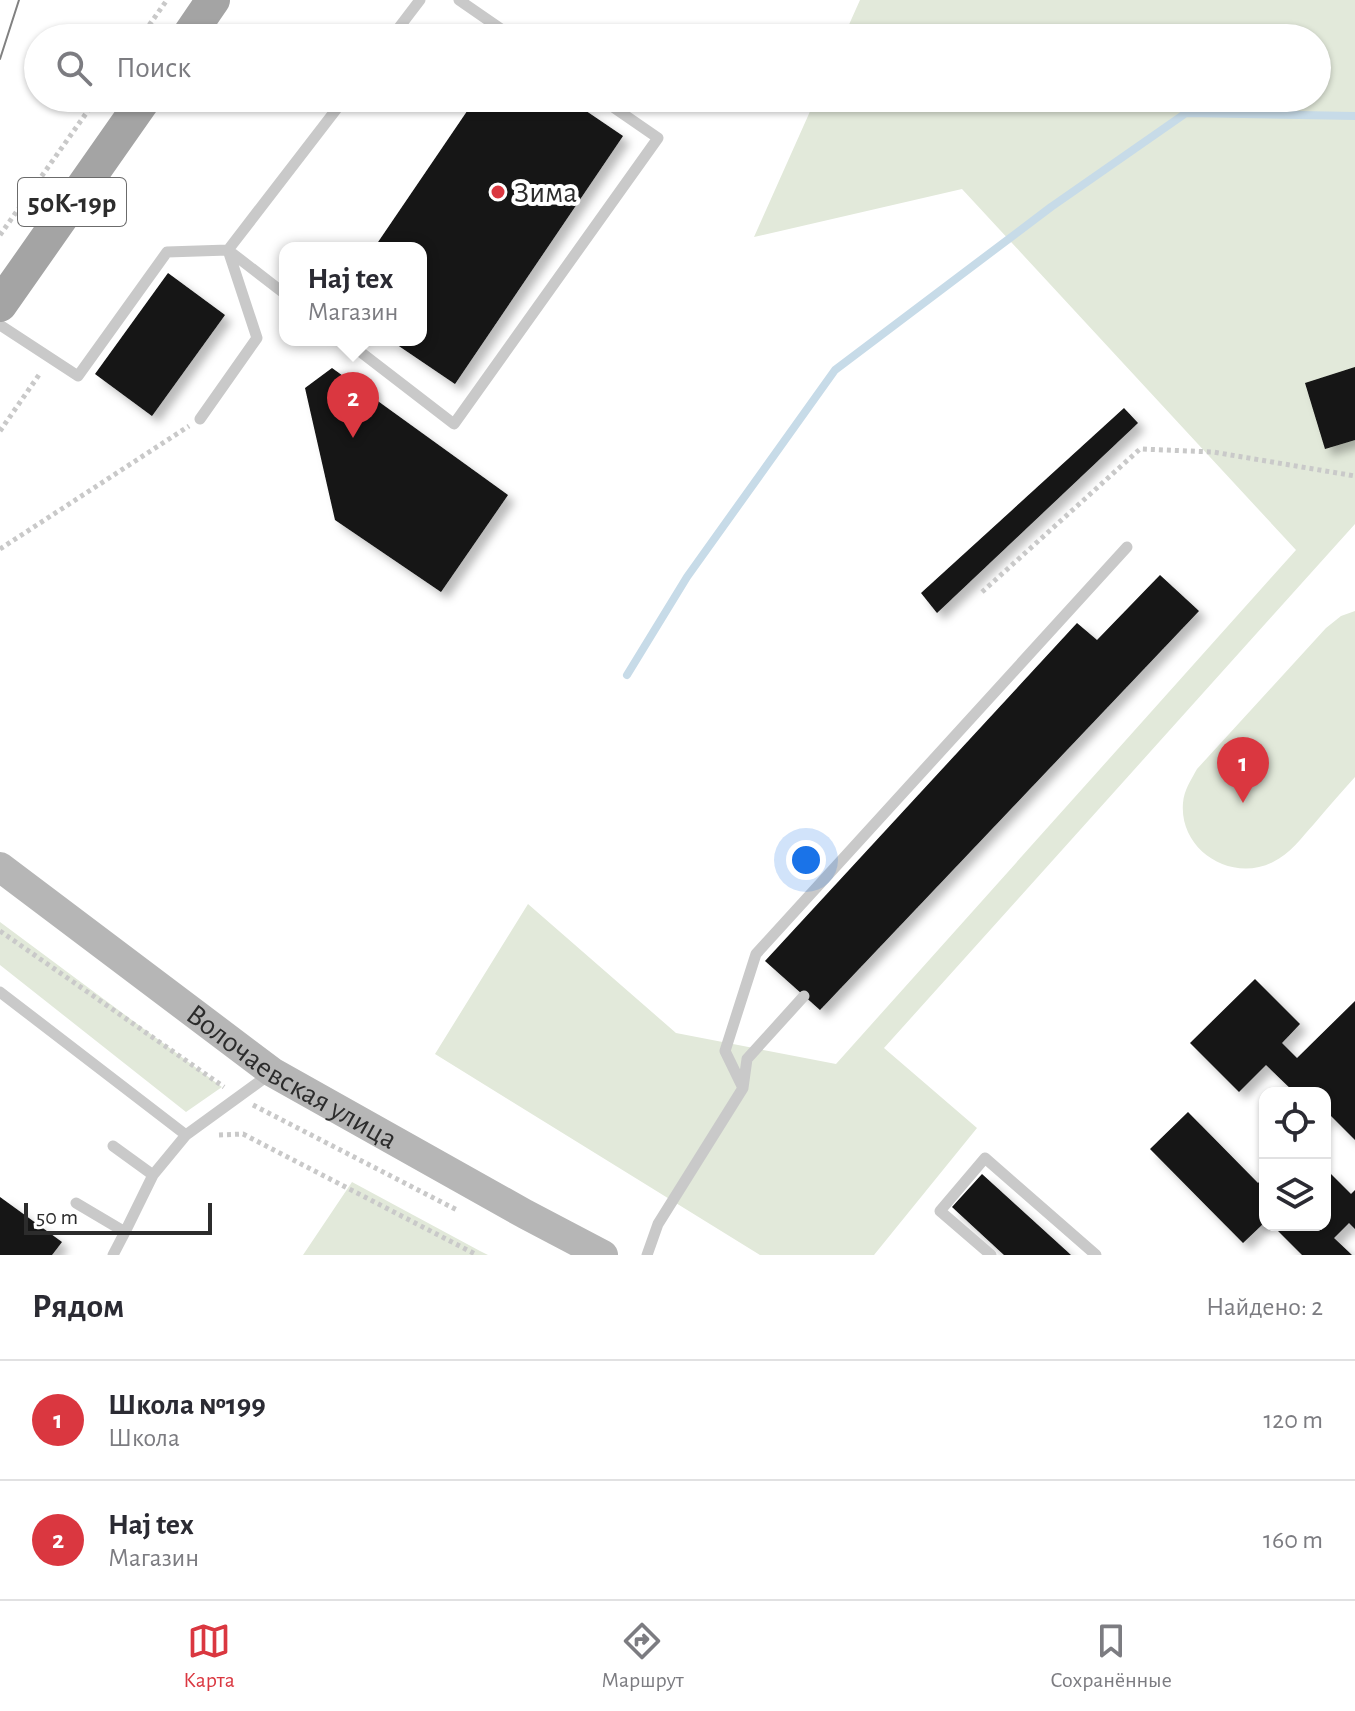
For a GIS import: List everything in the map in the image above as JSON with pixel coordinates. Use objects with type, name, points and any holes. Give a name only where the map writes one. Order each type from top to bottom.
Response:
[{"type":"main road","points":[[197,24],[213,0]]},
{"type":"main road","name":"50К-19р","points":[[0,305],[135,112]]},
{"type":"street","name":"Волочаевская улица","points":[[0,867],[272,1072],[603,1255]]},
{"type":"lane","points":[[402,24],[420,0]]},
{"type":"lane","points":[[459,0],[494,24]]},
{"type":"lane","points":[[228,250],[334,112]]},
{"type":"lane","points":[[353,346],[454,424],[658,138],[620,112]]},
{"type":"lane","points":[[200,419],[257,338],[228,250]]},
{"type":"lane","points":[[0,325],[78,376],[167,252],[228,250],[279,289]]},
{"type":"lane","points":[[743,1088],[725,1051],[756,954],[1127,547]]},
{"type":"lane","points":[[0,992],[186,1135]]},
{"type":"lane","points":[[647,1255],[658,1224],[743,1088],[747,1059],[804,996]]},
{"type":"lane","points":[[113,1255],[153,1175],[186,1135],[272,1072]]},
{"type":"lane","points":[[113,1146],[153,1175]]},
{"type":"lane","points":[[991,1255],[940,1211],[985,1158],[1096,1255]]},
{"type":"lane","points":[[76,1203],[125,1232]]},
{"type":"path","points":[[150,24],[167,0]]},
{"type":"path","points":[[0,235],[87,112]]},
{"type":"path","points":[[0,431],[50,358]]},
{"type":"path","points":[[0,549],[200,419]]},
{"type":"path","points":[[982,592],[1140,449],[1213,452],[1355,476]]},
{"type":"path","points":[[186,1135],[243,1134],[477,1255]]},
{"type":"green space","points":[[860,0],[1355,0],[1355,524],[884,1048],[977,1128],[874,1255],[760,1255],[435,1054],[528,904],[676,1033],[836,1064],[1296,550],[962,189],[754,237],[810,112],[1331,112],[1331,24],[849,24]]},
{"type":"green space","points":[[1355,611],[1355,777],[1279,859],[1257,867],[1241,868],[1211,858],[1199,848],[1184,820],[1185,794],[1197,769],[1326,628],[1341,616]]},
{"type":"green space","points":[[0,922],[222,1087],[186,1112],[0,965]]},
{"type":"green space","points":[[352,1182],[480,1251],[488,1255],[303,1255]]},
{"type":"building","name":"Зима","points":[[466,112],[588,112],[623,136],[455,384],[399,346],[427,346],[427,242],[378,242]]},
{"type":"building","points":[[168,273],[225,315],[152,416],[95,374]]},
{"type":"building","points":[[1355,367],[1355,440],[1325,449],[1305,383]]},
{"type":"building","points":[[332,368],[508,495],[441,592],[335,520],[305,388]]},
{"type":"building","points":[[1124,408],[1138,423],[937,613],[921,593]]},
{"type":"building","points":[[1160,575],[1199,611],[820,1010],[765,961],[1077,623],[1097,640]]},
{"type":"building","points":[[1255,979],[1300,1024],[1282,1043],[1297,1058],[1355,1001],[1355,1140],[1331,1116],[1331,1087],[1289,1087],[1266,1065],[1239,1092],[1190,1043]]},
{"type":"building","points":[[1188,1112],[1259,1182],[1259,1228],[1243,1243],[1150,1149]]},
{"type":"building","points":[[982,1174],[1071,1255],[1004,1255],[952,1207]]},
{"type":"building","points":[[1331,1174],[1351,1194],[1355,1190],[1355,1229],[1349,1223],[1334,1238],[1352,1255],[1302,1255],[1278,1231],[1331,1231]]},
{"type":"building","points":[[0,1197],[62,1242],[52,1255],[0,1255]]},
{"type":"waterway","points":[[627,675],[687,577],[835,370],[1051,207],[1186,113],[1355,116]]},
{"type":"tram line","points":[[0,59],[19,0]]},
{"type":"place","name":"Зима","points":[[498,192]]},
{"type":"place","name":"Haj tex","points":[[353,438]]},
{"type":"place","name":"Школа №199","points":[[1243,803]]}]
